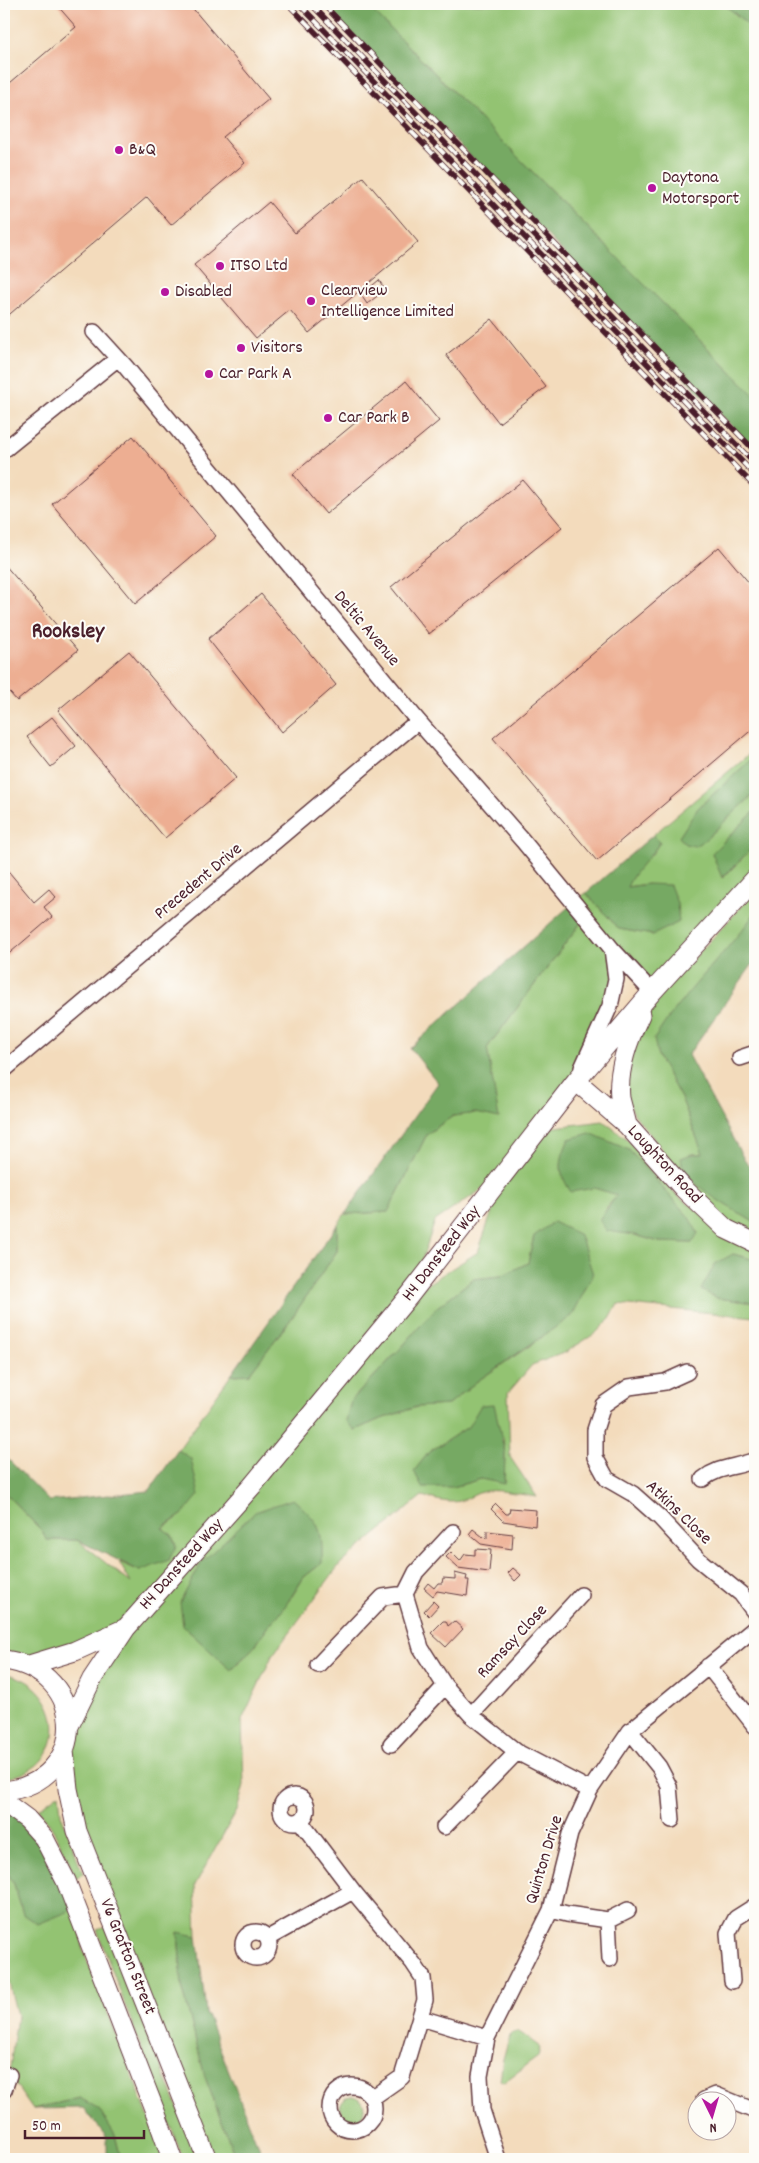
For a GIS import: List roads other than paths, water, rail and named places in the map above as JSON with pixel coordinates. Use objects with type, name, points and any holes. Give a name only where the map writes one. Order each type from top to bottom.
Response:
[{"type":"street","name":"Deltic Avenue","points":[[94,332],[418,721],[523,841],[612,948],[652,992]]},
{"type":"street","points":[[4,450],[117,359]]},
{"type":"street","name":"Precedent Drive","points":[[4,1070],[418,721]]},
{"type":"street","name":"H4 Dansteed Way","points":[[69,1726],[92,1679],[128,1625],[258,1478],[409,1296],[576,1081],[652,992],[755,879]]},
{"type":"street","points":[[576,1081],[610,1006],[616,979],[612,948]]},
{"type":"street","points":[[627,1125],[620,1097],[622,1066],[630,1036],[652,992]]},
{"type":"street","points":[[740,1058],[755,1053]]},
{"type":"street","name":"Loughton Road","points":[[576,1081],[627,1125],[683,1188],[726,1229],[755,1243]]},
{"type":"street","name":"Atkins Close","points":[[687,1372],[665,1382],[629,1388],[603,1405],[595,1430],[595,1457],[607,1479],[633,1494],[660,1518],[698,1558],[741,1594],[755,1613]]},
{"type":"street","points":[[703,1479],[714,1470],[742,1466],[755,1460]]},
{"type":"street","points":[[453,1532],[416,1572],[406,1594],[421,1648],[445,1686],[471,1714],[517,1752],[590,1790]]},
{"type":"street","points":[[318,1665],[383,1597],[406,1594]]},
{"type":"street","name":"Ramsay Close","points":[[471,1714],[582,1596]]},
{"type":"street","name":"H4 Dansteed Way","points":[[17,1662],[75,1651],[128,1625]]},
{"type":"street","name":"Quinton Drive","points":[[498,2159],[482,2110],[480,2076],[487,2038],[551,1910],[570,1834],[590,1790],[630,1730],[755,1628]]},
{"type":"street","points":[[4,1648],[17,1662],[39,1670],[52,1682],[66,1707],[69,1726],[64,1751],[56,1764],[35,1783],[17,1790],[4,1791]]},
{"type":"street","points":[[708,1666],[755,1726]]},
{"type":"street","points":[[391,1744],[445,1686]]},
{"type":"street","points":[[630,1730],[659,1767],[669,1786],[672,1820]]},
{"type":"street","name":"V6 Grafton Street","points":[[64,1751],[68,1789],[77,1832],[207,2159]]},
{"type":"street","points":[[444,1827],[517,1752]]},
{"type":"street","name":"V6 Grafton Street","points":[[4,1802],[27,1819],[44,1838],[66,1881],[172,2159]]},
{"type":"street","points":[[300,1822],[423,1978],[425,2000],[402,2077],[372,2098]]},
{"type":"street","points":[[268,1938],[353,1891]]},
{"type":"street","points":[[732,1981],[728,1933],[736,1918],[755,1906]]},
{"type":"street","points":[[551,1910],[608,1920],[628,1910]]},
{"type":"street","points":[[608,1920],[610,1959]]},
{"type":"street","points":[[421,2018],[487,2038]]},
{"type":"street","points":[[4,2090],[9,2075]]},
{"type":"street","points":[[736,2103],[755,2111]]},
{"type":"railway","points":[[288,4],[755,487]]},
{"type":"railway","points":[[299,4],[755,475]]},
{"type":"railway","points":[[311,4],[755,464]]},
{"type":"railway","points":[[323,4],[755,451]]},
{"type":"place","name":"B&Q","points":[[119,150]]},
{"type":"place","name":"Daytona Motorsport","points":[[652,188]]},
{"type":"place","name":"ITSO Ltd","points":[[220,266]]},
{"type":"place","name":"Disabled","points":[[165,292]]},
{"type":"place","name":"Clearview Intelligence Limited","points":[[311,301]]},
{"type":"place","name":"Visitors","points":[[241,348]]},
{"type":"place","name":"Car Park A","points":[[209,374]]},
{"type":"place","name":"Car Park B","points":[[328,418]]},
{"type":"district","name":"Rooksley","points":[[68,632]]}]
